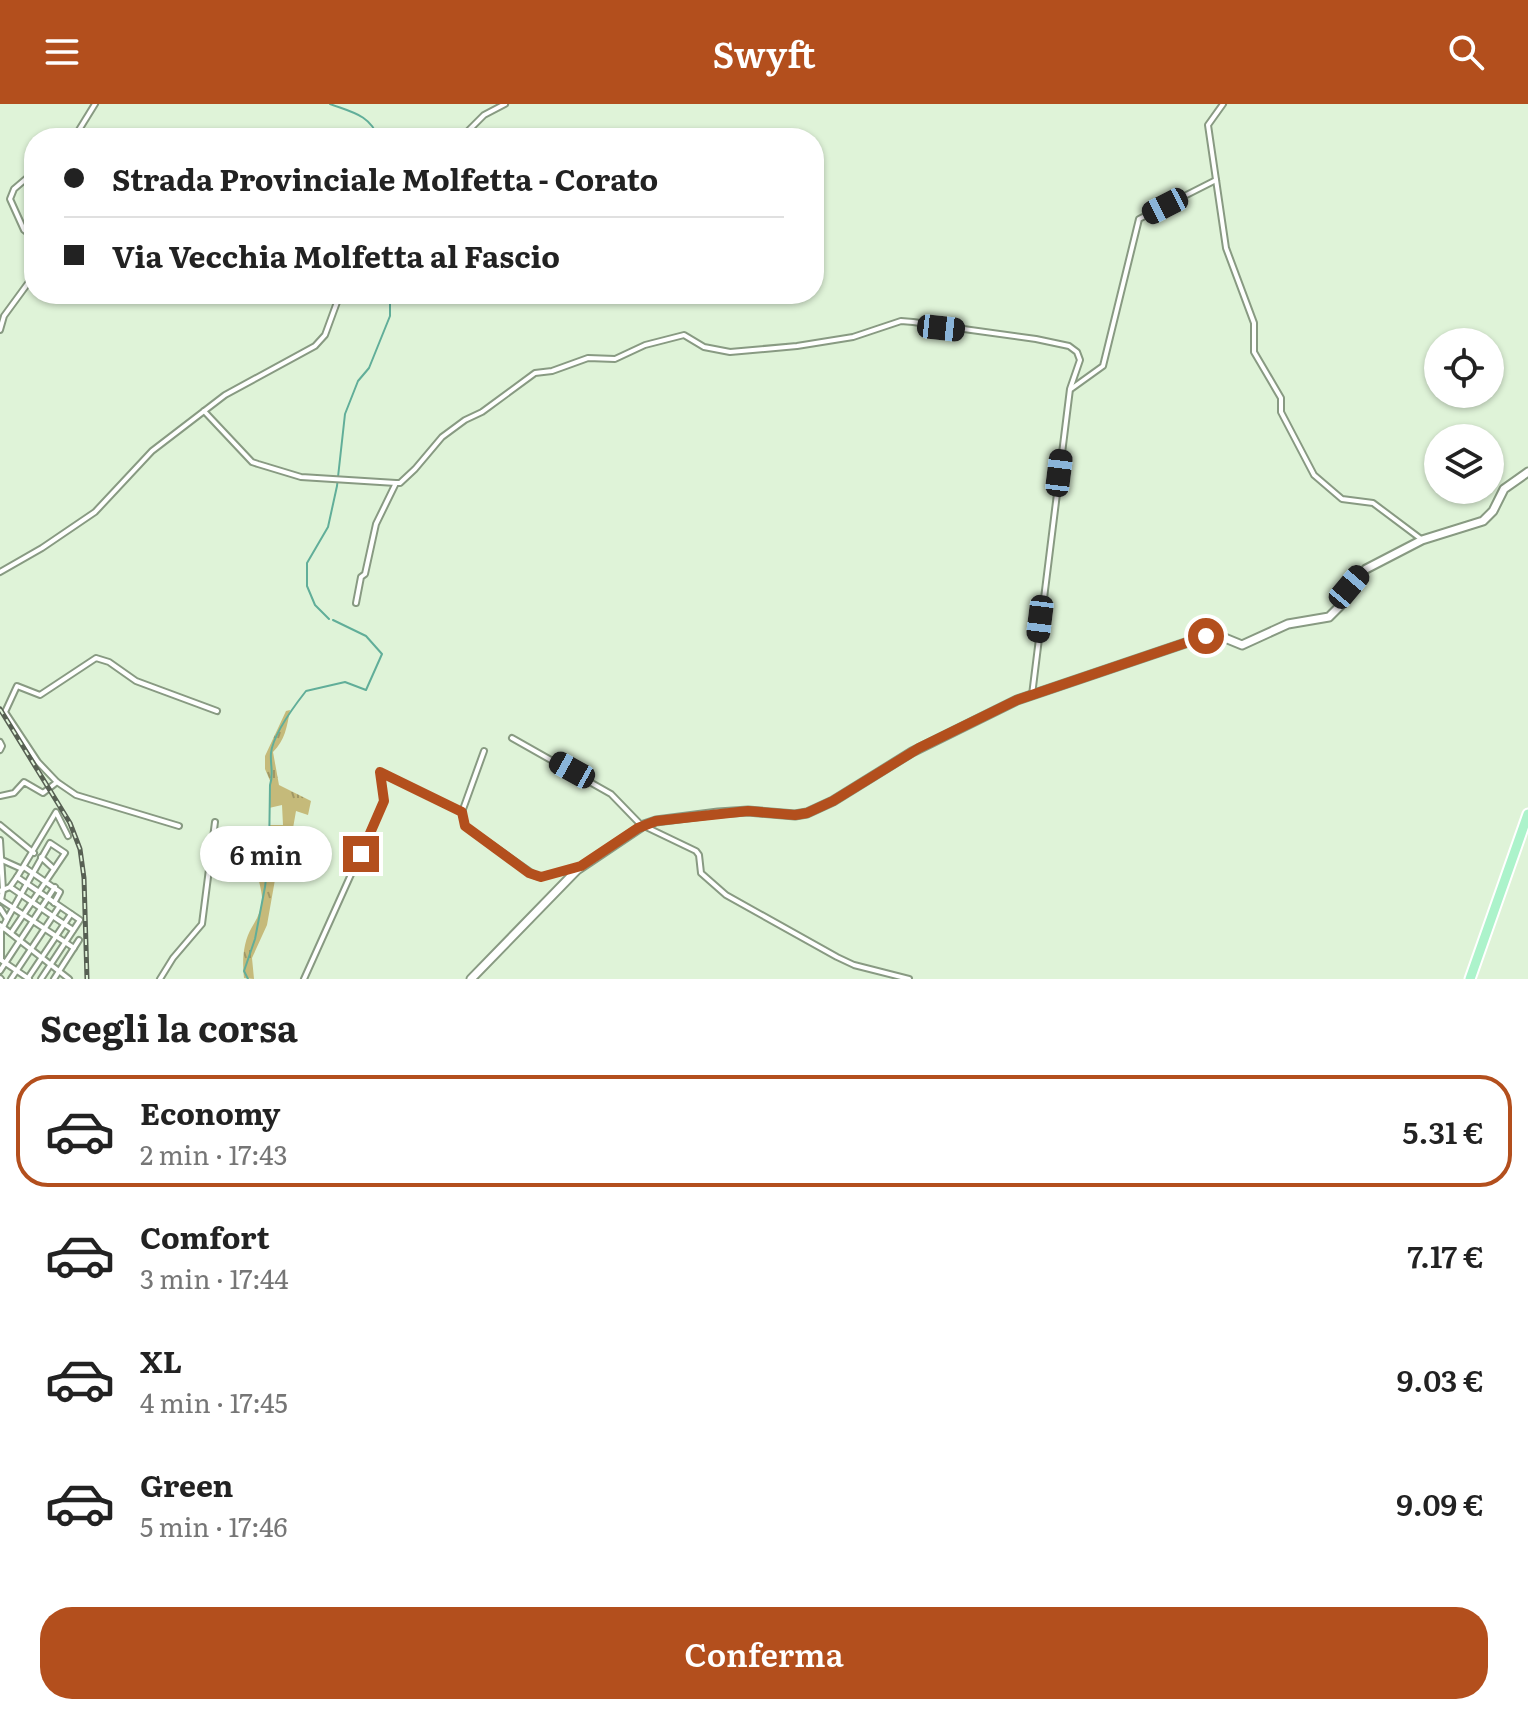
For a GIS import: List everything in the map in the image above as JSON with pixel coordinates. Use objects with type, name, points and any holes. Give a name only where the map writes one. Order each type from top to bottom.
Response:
[{"type":"main road","points":[[1470,979],[1528,814]]},
{"type":"street","points":[[80,128],[95,104]]},
{"type":"street","points":[[471,128],[484,115],[505,104]]},
{"type":"street","points":[[1223,104],[1208,125],[1226,248],[1254,323],[1254,352],[1281,398],[1281,412],[1314,475],[1342,499],[1373,503],[1422,540]]},
{"type":"street","points":[[24,180],[14,189],[10,199],[24,230]]},
{"type":"street","points":[[1070,389],[1103,366],[1139,219],[1216,180]]},
{"type":"street","points":[[0,330],[4,316],[24,289]]},
{"type":"street","points":[[0,572],[95,512],[152,451],[225,395],[315,346],[325,335],[336,304]]},
{"type":"street","points":[[204,411],[252,462],[301,477],[400,483],[442,437],[535,373],[552,371],[588,358],[615,359],[645,345],[684,335],[704,347],[730,352],[836,340],[901,321],[1069,346],[1077,352],[1080,360],[1070,389],[1032,695]]},
{"type":"street","points":[[471,979],[581,866],[643,826],[656,821],[718,813],[807,813],[833,801],[919,748],[1032,695],[1206,636],[1220,636],[1242,645],[1288,624],[1329,617],[1366,569],[1422,540],[1483,521],[1493,511],[1504,489],[1528,472]]},
{"type":"street","points":[[356,603],[376,524],[396,483]]},
{"type":"street","points":[[179,826],[76,795],[57,782],[38,762],[5,712],[17,686],[40,695],[96,658],[109,662],[136,681],[217,711]]},
{"type":"street","points":[[512,738],[611,794],[643,826],[696,851],[701,873],[726,895],[854,965],[909,979]]},
{"type":"street","points":[[0,742],[0,750]]},
{"type":"street","points":[[484,751],[462,812],[465,826],[536,876],[581,866]]},
{"type":"street","points":[[304,979],[384,801],[380,772],[462,812]]},
{"type":"street","points":[[0,796],[14,793],[24,782],[43,793],[57,782]]},
{"type":"street","points":[[2,891],[10,887],[34,853],[56,812],[68,836]]},
{"type":"street","points":[[160,979],[173,958],[202,924],[215,822]]},
{"type":"street","points":[[0,825],[54,869]]},
{"type":"street","points":[[0,840],[1,900],[74,948]]},
{"type":"street","points":[[11,933],[65,853],[50,843],[0,928],[1,960],[28,979],[71,914]]},
{"type":"street","points":[[2,860],[33,872],[55,887],[60,892],[54,903]]},
{"type":"street","points":[[17,877],[80,920],[41,979]]},
{"type":"street","points":[[10,887],[73,930]]},
{"type":"street","points":[[0,971],[55,887]]},
{"type":"street","points":[[11,979],[59,907]]},
{"type":"street","points":[[0,908],[7,919]]},
{"type":"street","points":[[0,928],[11,933],[69,979]]},
{"type":"street","points":[[54,979],[79,940]]},
{"type":"green space","points":[[290,710],[283,738],[273,752],[279,785],[311,801],[308,815],[296,811],[292,834],[276,874],[267,925],[252,958],[254,979],[244,978],[245,945],[262,902],[256,866],[266,866],[269,825],[283,825],[282,805],[269,808],[271,783],[265,769],[265,756],[286,711]]},
{"type":"waterway","points":[[330,104],[353,112],[373,128]]},
{"type":"waterway","points":[[329,619],[315,605],[307,586],[307,563],[328,527],[337,486],[345,414],[358,381],[369,368],[390,316],[390,304]]},
{"type":"waterway","points":[[248,979],[244,971],[255,939],[269,854],[271,753],[276,738],[306,691],[345,682],[366,690],[382,654],[366,636],[333,620]]},
{"type":"railway","points":[[0,709],[70,823],[80,849],[84,878],[87,979]]},
{"type":"route","points":[[361,854],[384,801],[380,772],[462,812],[465,826],[529,873],[541,877],[581,866],[638,828],[656,821],[718,813],[748,811],[795,815],[816,810],[919,748],[1017,700],[1206,636]]}]
